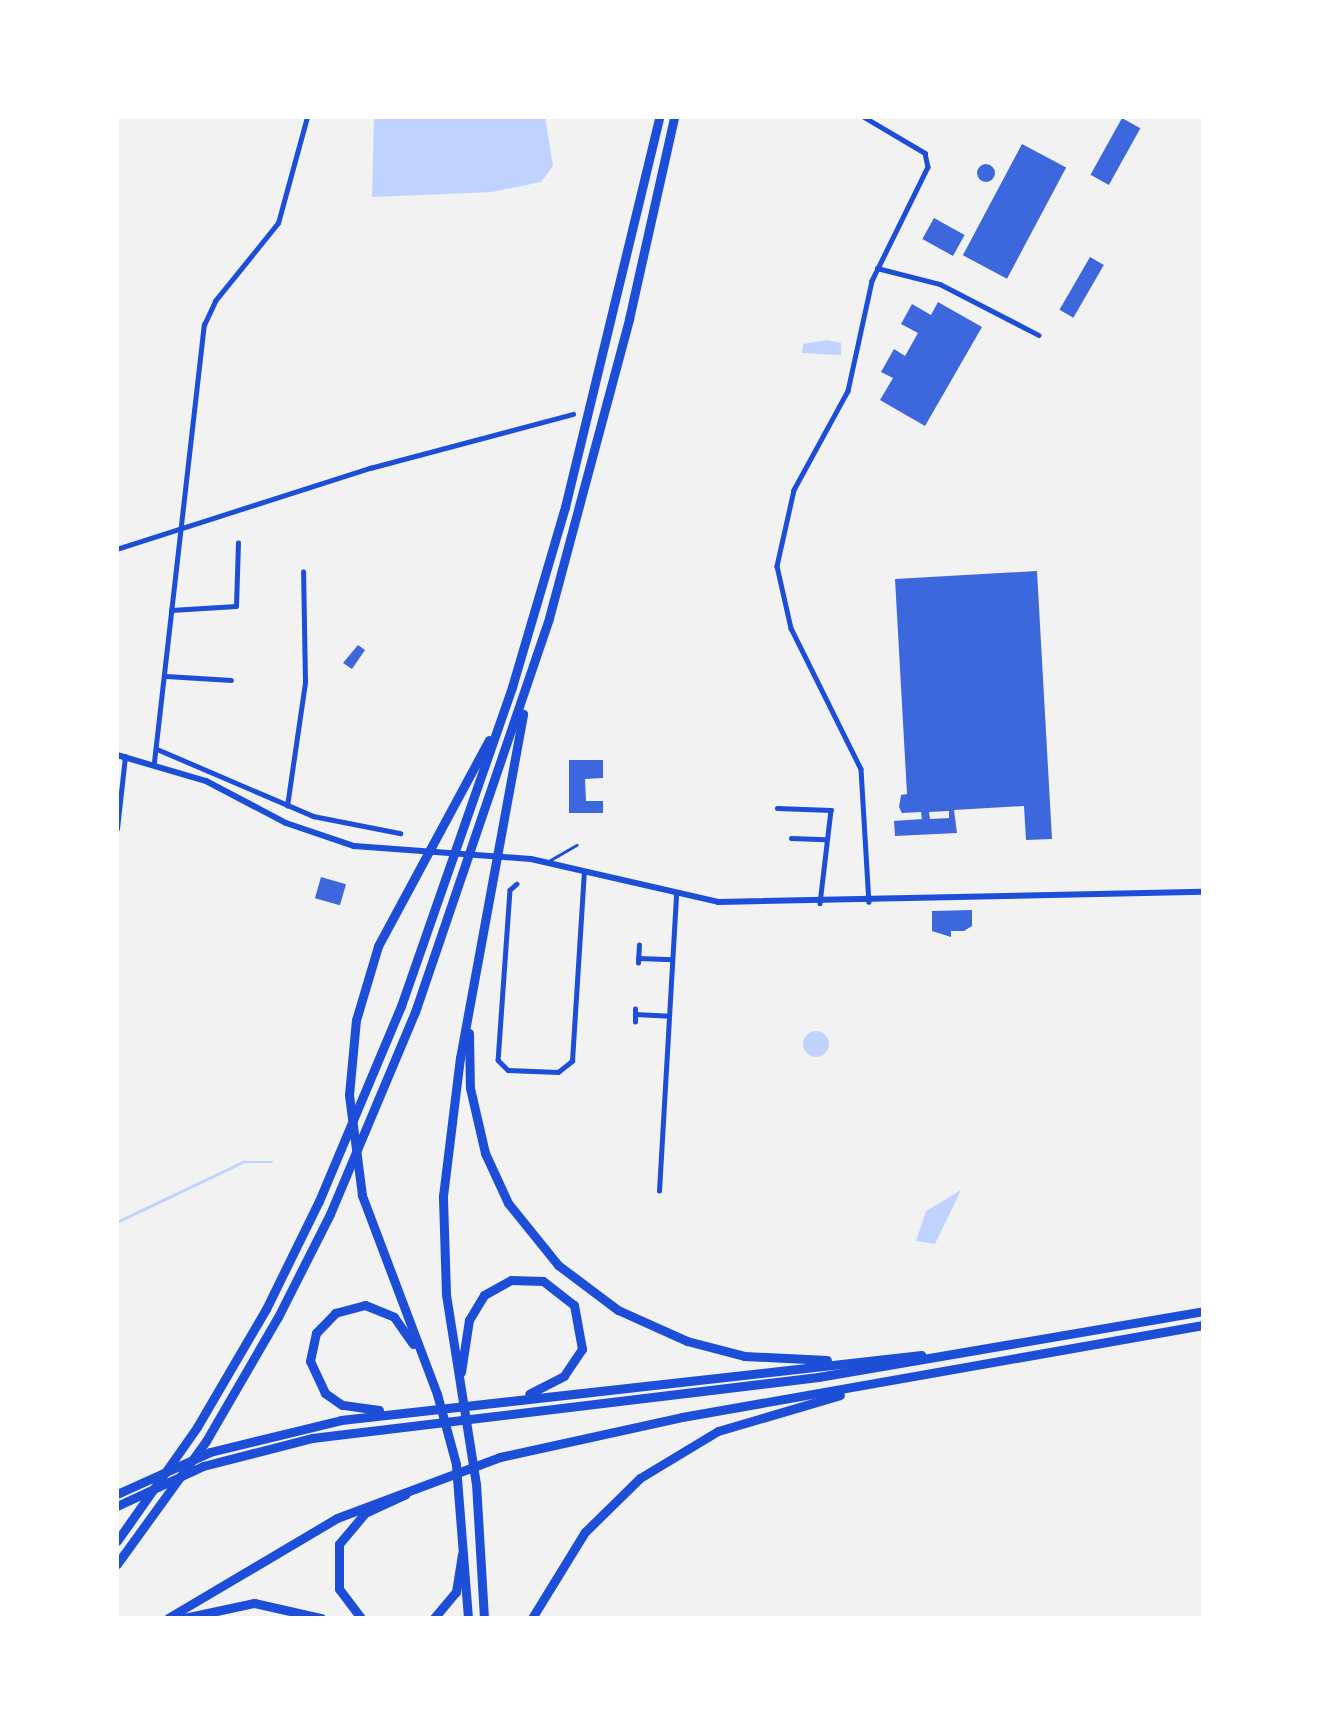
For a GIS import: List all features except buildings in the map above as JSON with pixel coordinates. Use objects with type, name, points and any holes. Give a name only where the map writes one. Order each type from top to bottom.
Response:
[{"type":"highway","points":[[117,1541],[223,1385],[320,1201],[401,1006],[512,687],[599,380],[659,117]]},
{"type":"highway","points":[[117,1564],[222,1416],[330,1214],[423,989],[526,691],[613,383],[674,117]]},
{"type":"highway","points":[[468,1618],[465,1531],[460,1489],[437,1394],[371,1225],[352,1142],[352,1046],[387,926],[465,793],[512,687]]},
{"type":"highway","points":[[484,1618],[476,1484],[460,1391],[442,1221],[469,1013],[526,691]]},
{"type":"highway","points":[[469,1013],[470,1087],[485,1153],[519,1219],[576,1281],[640,1323],[717,1350],[769,1359],[871,1360]]},
{"type":"highway","points":[[460,1391],[466,1331],[478,1302],[502,1283],[531,1278],[555,1286],[574,1305],[582,1349],[564,1376],[513,1399]]},
{"type":"highway","points":[[412,1410],[353,1408],[333,1400],[314,1377],[312,1343],[335,1313],[373,1306],[400,1323],[427,1368]]},
{"type":"highway","points":[[117,1506],[230,1457],[332,1435],[696,1394],[1203,1311]]},
{"type":"highway","points":[[168,1618],[307,1532],[445,1474],[582,1437],[1203,1325]]},
{"type":"highway","points":[[117,1494],[249,1440],[412,1410],[987,1348]]},
{"type":"highway","points":[[532,1618],[585,1532],[661,1462],[744,1421],[905,1378]]},
{"type":"highway","points":[[361,1618],[335,1579],[342,1536],[365,1513],[445,1474]]},
{"type":"highway","points":[[434,1618],[458,1584],[465,1531]]},
{"type":"highway","points":[[184,1618],[254,1603],[321,1618]]},
{"type":"street","points":[[154,762],[205,320],[278,223],[307,118],[300,117]]},
{"type":"street","points":[[864,117],[925,153],[928,167],[877,268],[848,391],[794,490],[777,566],[790,628],[861,769],[865,902]]},
{"type":"street","points":[[877,268],[940,284],[1039,335]]},
{"type":"street","points":[[117,549],[383,464],[573,414]]},
{"type":"street","points":[[172,610],[236,606],[238,542]]},
{"type":"street","points":[[287,806],[305,682],[303,572]]},
{"type":"street","points":[[165,676],[231,680]]},
{"type":"street","points":[[157,748],[287,806],[400,833]]},
{"type":"street","points":[[117,829],[121,756],[154,762],[321,837],[398,852],[531,859],[676,895],[746,904],[1203,891]]},
{"type":"street","points":[[777,808],[831,810],[820,903]]},
{"type":"street","points":[[791,838],[826,839]]},
{"type":"street","points":[[517,884],[510,890],[497,1056],[508,1070],[558,1072],[572,1060],[583,872]]},
{"type":"street","points":[[659,1191],[676,895]]},
{"type":"street","points":[[639,945],[638,960],[672,959]]},
{"type":"street","points":[[635,1022],[635,1011],[669,1016]]},
{"type":"lane","points":[[546,862],[577,845]]},
{"type":"water","points":[[374,117],[545,117],[553,166],[541,182],[492,192],[372,197]]},
{"type":"water","points":[[827,340],[841,343],[841,355],[802,353],[803,344]]},
{"type":"water","points":[[816,1031],[825,1035],[829,1044],[825,1053],[816,1057],[807,1053],[803,1044],[807,1035]]},
{"type":"water","points":[[961,1190],[935,1244],[916,1241],[926,1211]]},
{"type":"waterway","points":[[117,1222],[243,1162],[272,1162]]}]
